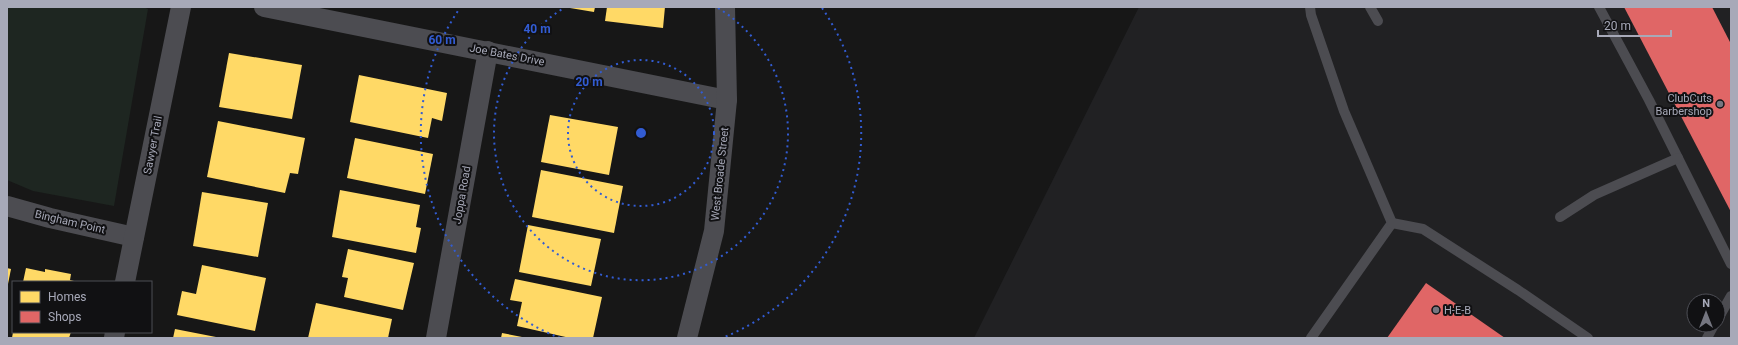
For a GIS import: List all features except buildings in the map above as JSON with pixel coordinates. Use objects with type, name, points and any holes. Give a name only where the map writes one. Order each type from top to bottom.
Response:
[{"type":"street","name":"Sawyer Trail","points":[[125,281],[181,7]]},
{"type":"street","name":"Joe Bates Drive","points":[[264,7],[727,100]]},
{"type":"street","name":"West Broade Street","points":[[687,338],[714,231],[727,100],[725,7]]},
{"type":"street","name":"Joppa Road","points":[[436,338],[488,51]]},
{"type":"street","name":"Bingham Point","points":[[7,206],[50,218],[134,237]]},
{"type":"lane","points":[[1310,7],[1311,15],[1344,111],[1392,223]]},
{"type":"lane","points":[[1370,7],[1378,21]]},
{"type":"lane","points":[[1599,7],[1649,100],[1731,264]]},
{"type":"lane","points":[[1560,217],[1594,195],[1678,158]]},
{"type":"lane","points":[[1311,338],[1392,223]]},
{"type":"lane","points":[[1392,223],[1423,229],[1518,290],[1588,338]]},
{"type":"lane","points":[[1726,305],[1731,296]]},
{"type":"shaded area","points":[[7,7],[143,7],[148,9],[114,206],[33,191],[7,180]]},
{"type":"shaded area","points":[[1139,7],[1731,7],[1731,338],[974,338]]},
{"type":"place","name":"ClubCuts Barbershop","points":[[1720,104]]},
{"type":"place","name":"H-E-B","points":[[1436,310]]}]
